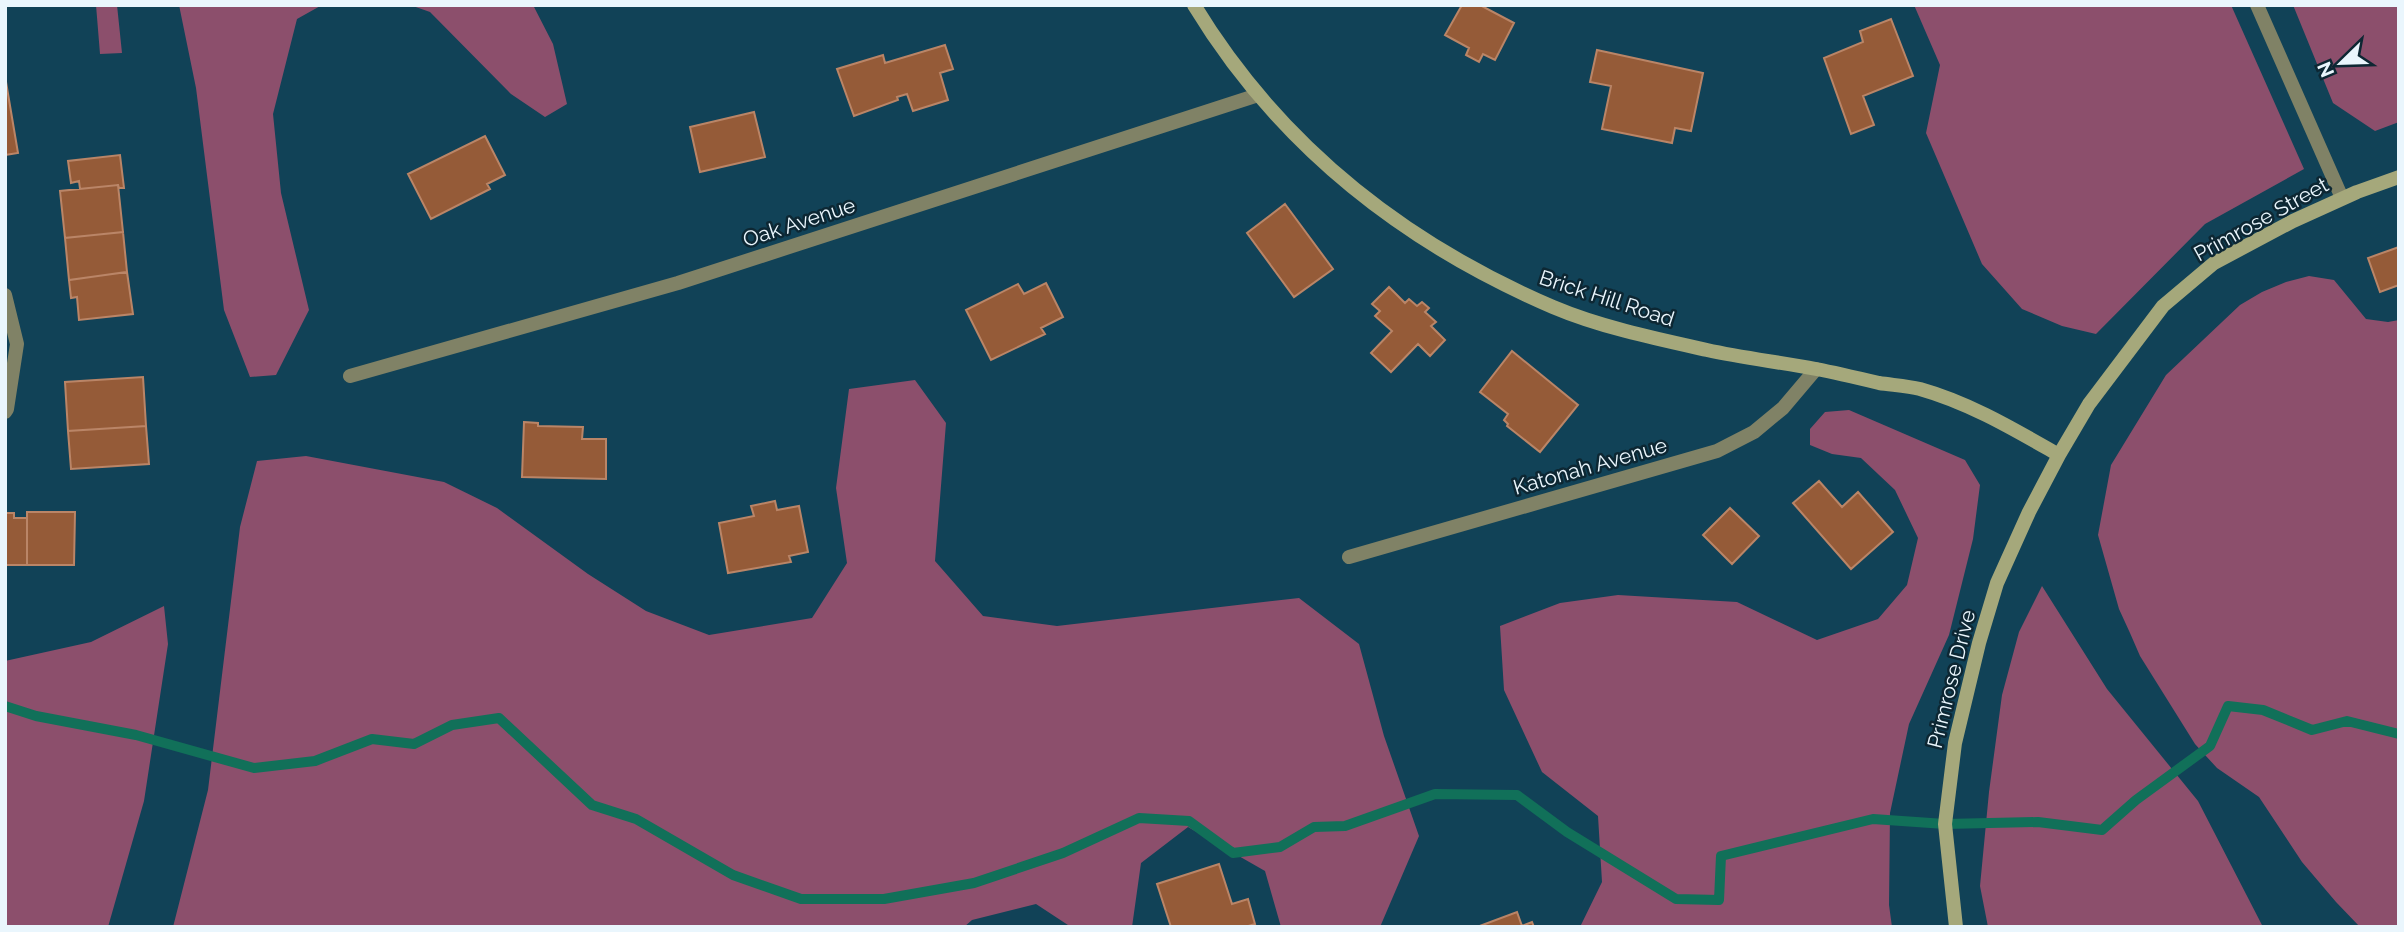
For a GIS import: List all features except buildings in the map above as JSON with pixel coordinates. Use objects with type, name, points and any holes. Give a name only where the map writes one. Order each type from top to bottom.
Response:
[{"type":"main road","name":"Brick Hill Road","points":[[1194,5],[1212,35],[1258,95],[1305,145],[1359,194],[1421,238],[1485,274],[1555,308],[1631,331],[1709,351],[1920,389],[1983,413],[2059,455]]},
{"type":"main road","name":"Primrose Street","points":[[2059,455],[2089,404],[2163,306],[2214,264],[2342,198],[2399,177]]},
{"type":"main road","name":"Primrose Drive","points":[[1956,927],[1945,824],[1955,743],[1979,643],[1997,583],[2029,512],[2059,455]]},
{"type":"street","points":[[2257,5],[2342,198]]},
{"type":"street","name":"Oak Avenue","points":[[350,376],[678,283],[1258,95]]},
{"type":"street","points":[[5,295],[17,344],[8,409],[5,412]]},
{"type":"street","name":"Katonah Avenue","points":[[1349,557],[1717,451],[1754,432],[1783,408],[1816,369]]},
{"type":"shaded area","points":[[96,5],[117,5],[122,53],[100,54]]},
{"type":"shaded area","points":[[179,5],[322,5],[297,19],[273,114],[281,193],[309,310],[276,375],[250,377],[224,310],[196,88]]},
{"type":"shaded area","points":[[410,5],[533,5],[553,44],[567,104],[545,117],[511,94],[430,12]]},
{"type":"shaded area","points":[[1914,5],[2231,5],[2304,169],[2205,224],[2096,334],[2062,326],[2022,309],[1982,264],[1926,133],[1940,65]]},
{"type":"shaded area","points":[[2293,5],[2399,5],[2399,122],[2375,131],[2333,103]]},
{"type":"shaded area","points":[[2309,276],[2334,280],[2366,319],[2388,322],[2399,320],[2399,927],[2360,927],[2302,862],[2259,797],[2217,768],[2195,744],[2140,656],[2119,609],[2098,535],[2111,465],[2166,375],[2240,305],[2262,292]]},
{"type":"shaded area","points":[[915,380],[946,423],[935,561],[983,616],[1057,626],[1299,598],[1359,644],[1384,736],[1419,836],[1380,927],[1281,927],[1265,871],[1188,827],[1141,863],[1132,927],[1071,927],[1036,904],[972,920],[964,927],[173,927],[208,790],[240,527],[257,461],[306,456],[444,482],[497,508],[588,574],[646,611],[709,635],[812,618],[847,563],[836,488],[849,389]]},
{"type":"shaded area","points":[[1849,410],[1965,460],[1980,485],[1973,539],[1949,635],[1909,724],[1890,813],[1889,905],[1892,927],[1580,927],[1602,882],[1598,816],[1542,772],[1504,690],[1500,626],[1560,603],[1618,595],[1737,602],[1817,640],[1878,619],[1907,585],[1918,538],[1895,490],[1861,458],[1832,454],[1810,445],[1810,429],[1825,412]]},
{"type":"shaded area","points":[[2042,586],[2107,689],[2198,801],[2263,927],[1988,927],[1980,886],[2002,695],[2019,632]]},
{"type":"shaded area","points":[[164,606],[168,644],[144,801],[108,927],[5,927],[5,661],[91,642]]},
{"type":"waterway","points":[[5,706],[36,716],[136,735],[254,768],[315,761],[372,739],[414,744],[452,725],[499,718],[592,805],[636,819],[733,875],[801,899],[884,899],[974,883],[1063,853],[1139,818],[1189,821],[1233,853],[1280,847],[1314,827],[1345,826],[1435,794],[1517,795],[1567,832],[1676,899],[1719,900],[1721,856],[1873,819],[1945,824],[2038,822],[2102,830],[2136,800],[2210,746],[2228,706],[2263,710],[2312,730],[2347,721],[2399,734]]}]
